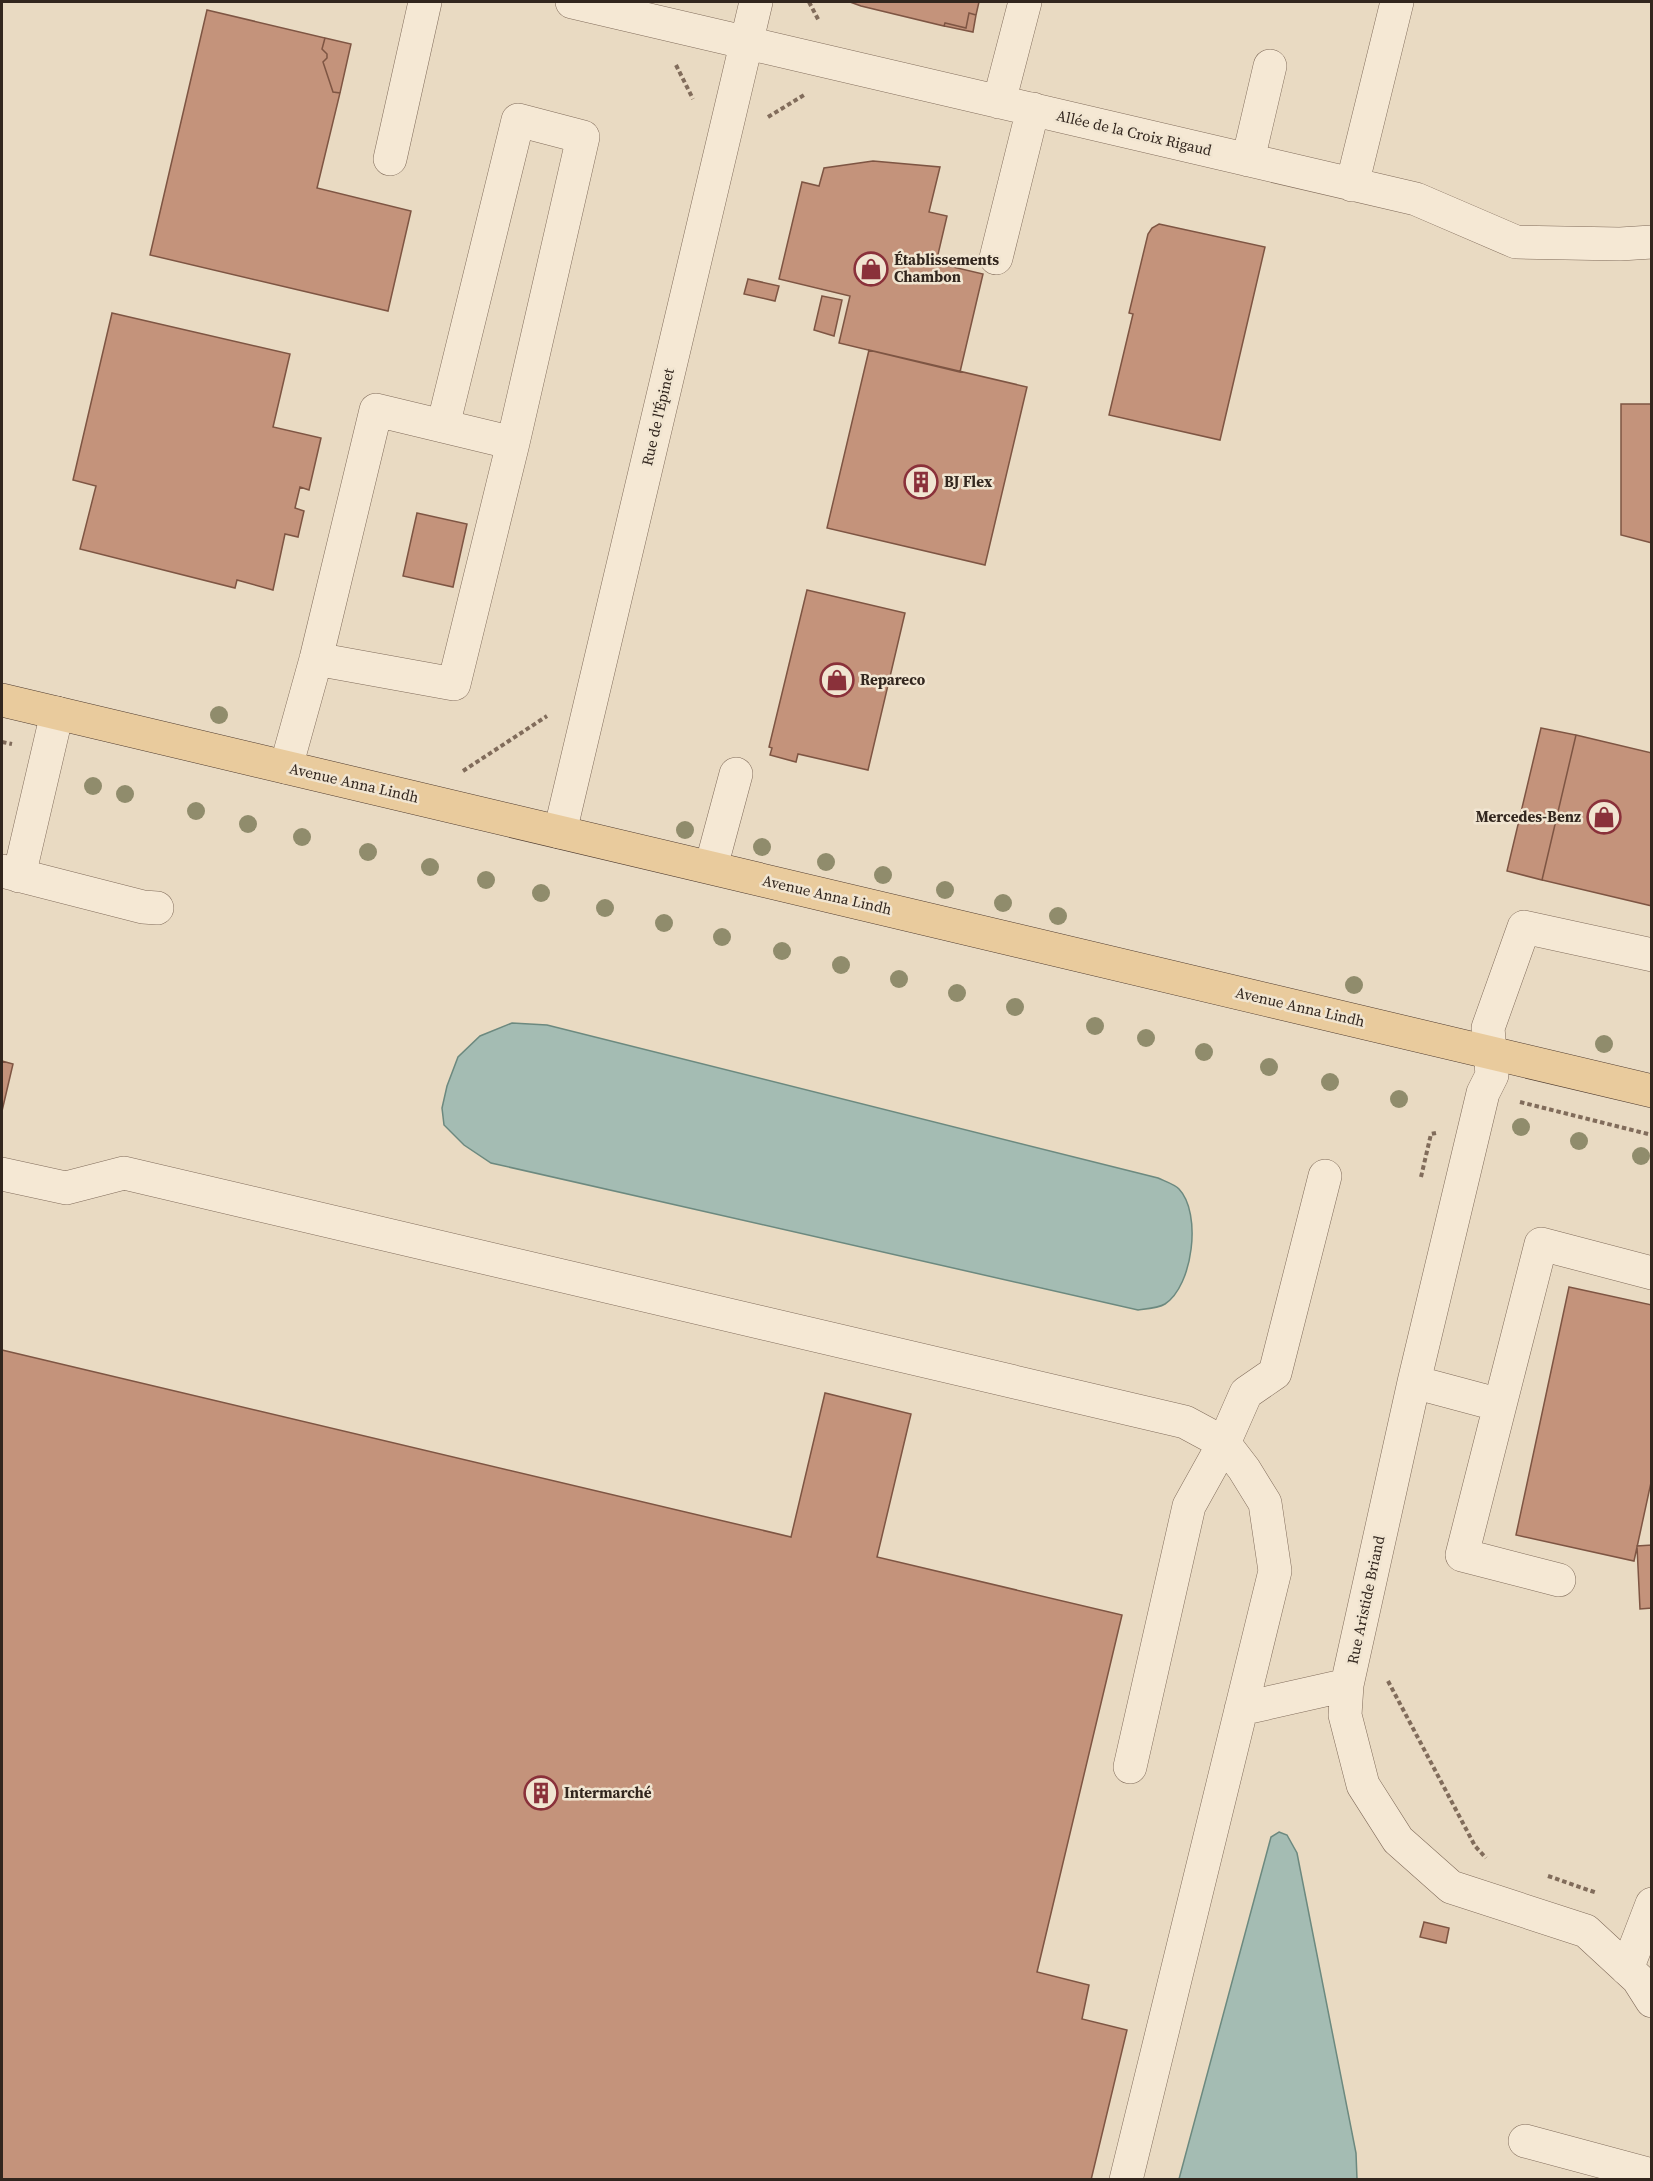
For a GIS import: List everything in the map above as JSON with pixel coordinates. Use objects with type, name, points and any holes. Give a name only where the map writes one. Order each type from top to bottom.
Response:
[{"type":"main road","name":"Avenue Anna Lindh","points":[[2,700],[1652,1091]]},
{"type":"street","points":[[390,159],[426,2]]},
{"type":"street","name":"Allée de la Croix Rigaud","points":[[572,2],[616,6],[677,27],[769,46],[1416,199],[1516,242],[1620,244],[1652,242]]},
{"type":"street","name":"Rue de l'Épinet","points":[[560,832],[756,2]]},
{"type":"street","points":[[999,102],[1025,2]]},
{"type":"street","points":[[1352,185],[1397,2]]},
{"type":"street","points":[[1248,160],[1270,66]]},
{"type":"street","points":[[996,258],[1033,109]]},
{"type":"street","points":[[316,659],[454,684],[513,443],[583,137],[518,120],[443,426]]},
{"type":"street","points":[[286,767],[316,659],[376,410],[513,443]]},
{"type":"street","points":[[57,713],[10,874],[143,907],[157,908]]},
{"type":"street","points":[[711,867],[736,774]]},
{"type":"street","name":"Rue Aristide Briand","points":[[1652,955],[1524,927],[1488,1028],[1492,1075],[1483,1093],[1414,1382],[1347,1684],[1345,1715],[1363,1785],[1398,1840],[1451,1887],[1586,1931],[1638,1979],[1652,2001]]},
{"type":"street","points":[[2,1174],[66,1188],[124,1173],[1185,1422],[1224,1443],[1244,1469],[1265,1503],[1275,1571],[1126,2180]]},
{"type":"street","points":[[1130,1767],[1189,1506],[1224,1443],[1246,1393],[1275,1373],[1325,1176]]},
{"type":"street","points":[[1559,1580],[1462,1556],[1541,1244],[1652,1273]]},
{"type":"street","points":[[1414,1382],[1500,1405]]},
{"type":"street","points":[[1241,1709],[1347,1684]]},
{"type":"street","points":[[1627,1969],[1652,1904]]},
{"type":"street","points":[[1525,2141],[1652,2175]]},
{"type":"path","points":[[677,27],[671,57],[693,98],[690,110]]},
{"type":"path","points":[[452,806],[460,772],[547,717],[550,705]]},
{"type":"shaded area","points":[[512,1023],[547,1025],[1158,1178],[1179,1189],[1186,1200],[1192,1231],[1188,1266],[1175,1295],[1165,1304],[1138,1310],[491,1163],[464,1145],[444,1125],[442,1108],[447,1086],[458,1057],[480,1036]]},
{"type":"shaded area","points":[[1279,1832],[1287,1835],[1297,1853],[1356,2153],[1357,2179],[1179,2179],[1271,1837]]},
{"type":"building","points":[[850,2],[979,2],[976,15],[969,13],[966,28],[945,23],[944,26]]},
{"type":"building","points":[[207,10],[325,38],[322,49],[327,54],[327,58],[323,62],[333,92],[340,93],[317,188],[411,211],[388,311],[150,255]]},
{"type":"building","points":[[969,13],[976,15],[973,32],[944,26],[945,23],[966,28]]},
{"type":"building","points":[[325,38],[351,44],[340,93],[333,92],[323,62],[327,58],[327,54],[322,49]]},
{"type":"building","name":"Établissements Chambon","points":[[873,161],[940,167],[929,212],[947,216],[936,263],[983,274],[960,372],[839,343],[850,296],[779,279],[802,182],[819,186],[824,168]]},
{"type":"building","points":[[1159,224],[1265,247],[1220,440],[1109,415],[1133,314],[1129,313],[1148,234]]},
{"type":"building","points":[[748,279],[779,286],[775,301],[744,294]]},
{"type":"building","points":[[822,296],[842,300],[834,336],[814,330]]},
{"type":"building","points":[[112,313],[290,354],[273,427],[321,438],[309,490],[300,487],[295,508],[304,511],[298,537],[285,534],[273,590],[237,580],[235,588],[80,549],[96,486],[73,480]]},
{"type":"building","name":"BJ Flex","points":[[869,350],[1027,387],[985,565],[827,528]]},
{"type":"building","points":[[1621,404],[1652,404],[1652,543],[1621,535]]},
{"type":"building","points":[[417,513],[467,524],[453,587],[403,576]]},
{"type":"building","name":"Repareco","points":[[807,590],[905,613],[868,770],[798,754],[796,762],[770,755],[772,748],[769,747]]},
{"type":"building","points":[[1541,728],[1576,735],[1542,880],[1507,871]]},
{"type":"building","name":"Mercedes-Benz","points":[[1576,735],[1652,753],[1652,906],[1542,880]]},
{"type":"building","points":[[2,1061],[13,1064],[2,1111]]},
{"type":"building","points":[[1569,1287],[1652,1305],[1652,1478],[1634,1561],[1516,1535]]},
{"type":"building","name":"Intermarché","points":[[2,1350],[791,1537],[825,1393],[911,1414],[877,1557],[1122,1615],[1037,1972],[1089,1985],[1082,2019],[1127,2030],[1091,2180],[2,2180]]},
{"type":"building","points":[[1652,1545],[1652,1608],[1640,1609],[1637,1546]]},
{"type":"building","points":[[1424,1922],[1449,1928],[1446,1943],[1420,1937]]},
{"type":"place","name":"Établissements Chambon","points":[[871,269]]},
{"type":"place","name":"BJ Flex","points":[[921,482]]},
{"type":"place","name":"Repareco","points":[[837,680]]},
{"type":"place","name":"Mercedes-Benz","points":[[1604,817]]},
{"type":"place","name":"Intermarché","points":[[541,1793]]}]
